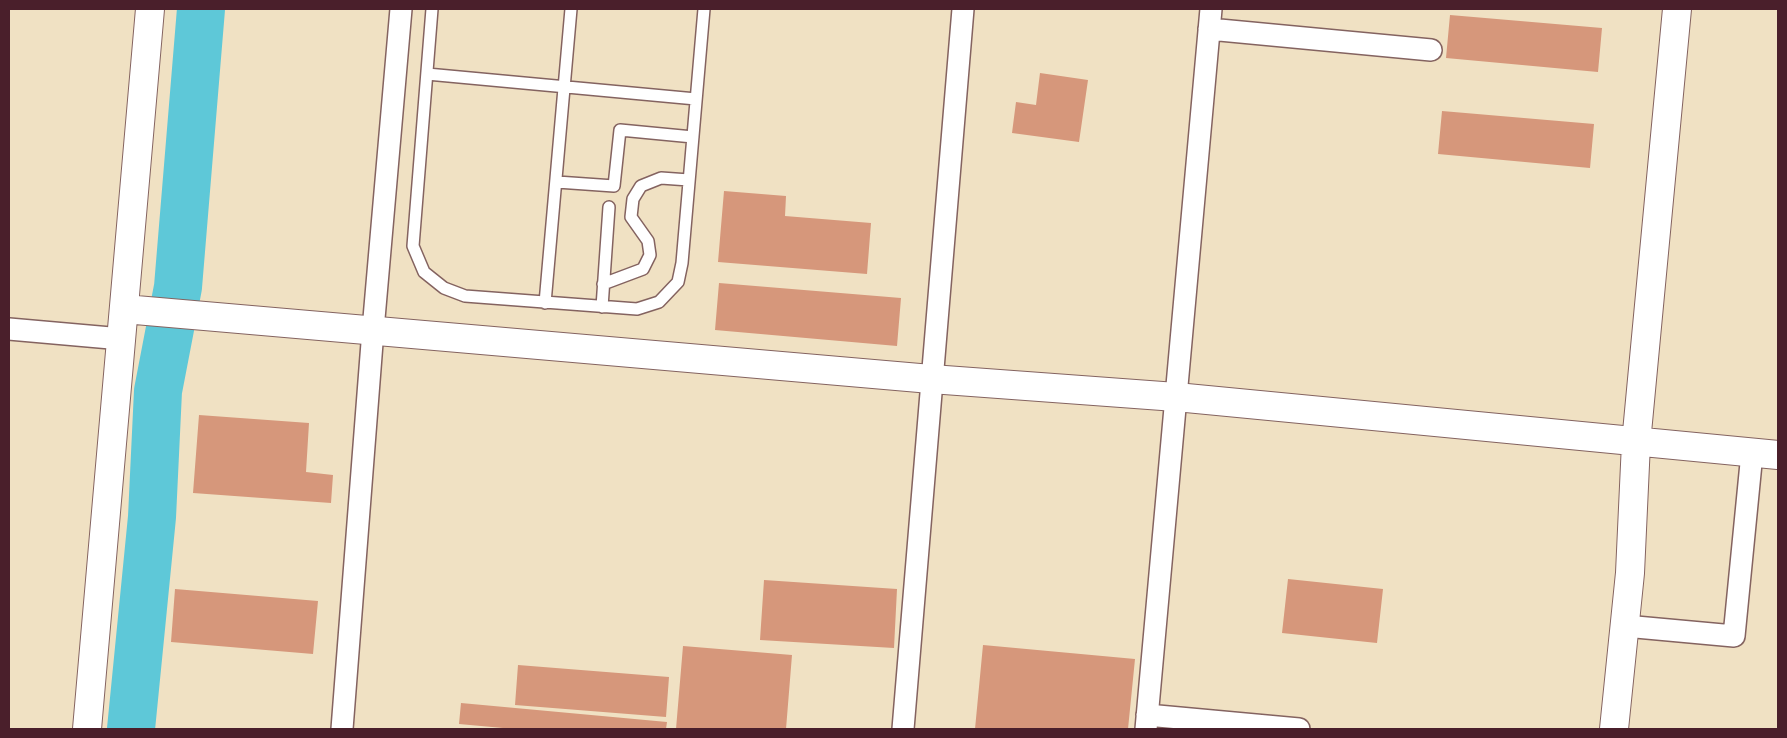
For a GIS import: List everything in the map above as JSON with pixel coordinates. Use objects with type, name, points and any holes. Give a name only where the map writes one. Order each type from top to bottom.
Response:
[{"type":"street","points":[[87,729],[150,9]]},
{"type":"street","points":[[342,729],[372,330],[401,9]]},
{"type":"street","points":[[903,729],[963,9]]},
{"type":"street","points":[[1614,729],[1630,573],[1636,443],[1677,9]]},
{"type":"street","points":[[1298,729],[1147,722],[1210,19],[1430,50]]},
{"type":"street","points":[[124,309],[931,379],[1176,397],[1765,454],[1734,636],[1625,626]]},
{"type":"street","points":[[9,329],[122,339]]},
{"type":"lane","points":[[432,9],[413,246],[424,272],[444,288],[465,296],[637,310],[659,302],[678,282],[682,262],[704,9]]},
{"type":"lane","points":[[545,303],[572,9]]},
{"type":"lane","points":[[427,74],[696,99]]},
{"type":"lane","points":[[557,182],[614,186],[620,130],[693,137]]},
{"type":"lane","points":[[603,284],[643,269],[650,255],[648,241],[630,217],[633,199],[641,186],[661,178],[689,180]]},
{"type":"lane","points":[[602,307],[609,207]]},
{"type":"building","points":[[1450,15],[1602,28],[1598,72],[1446,58]]},
{"type":"building","points":[[1040,73],[1088,80],[1079,142],[1012,133],[1016,102],[1036,105]]},
{"type":"building","points":[[1442,111],[1594,124],[1590,168],[1438,154]]},
{"type":"building","points":[[724,191],[786,196],[785,216],[871,223],[867,274],[718,262]]},
{"type":"building","points":[[719,283],[901,298],[897,346],[715,330]]},
{"type":"building","points":[[199,415],[309,423],[306,472],[333,475],[331,503],[193,493]]},
{"type":"building","points":[[1288,579],[1383,589],[1377,643],[1282,633]]},
{"type":"building","points":[[764,580],[897,589],[894,648],[760,640]]},
{"type":"building","points":[[175,589],[318,601],[313,654],[171,642]]},
{"type":"building","points":[[983,645],[1135,659],[1128,729],[975,729]]},
{"type":"building","points":[[683,646],[792,655],[786,729],[676,729]]},
{"type":"building","points":[[518,665],[669,677],[666,717],[515,705]]},
{"type":"building","points":[[461,703],[667,722],[666,729],[514,729],[459,724]]},
{"type":"waterway","points":[[131,729],[152,517],[158,391],[178,287],[201,9]]}]
